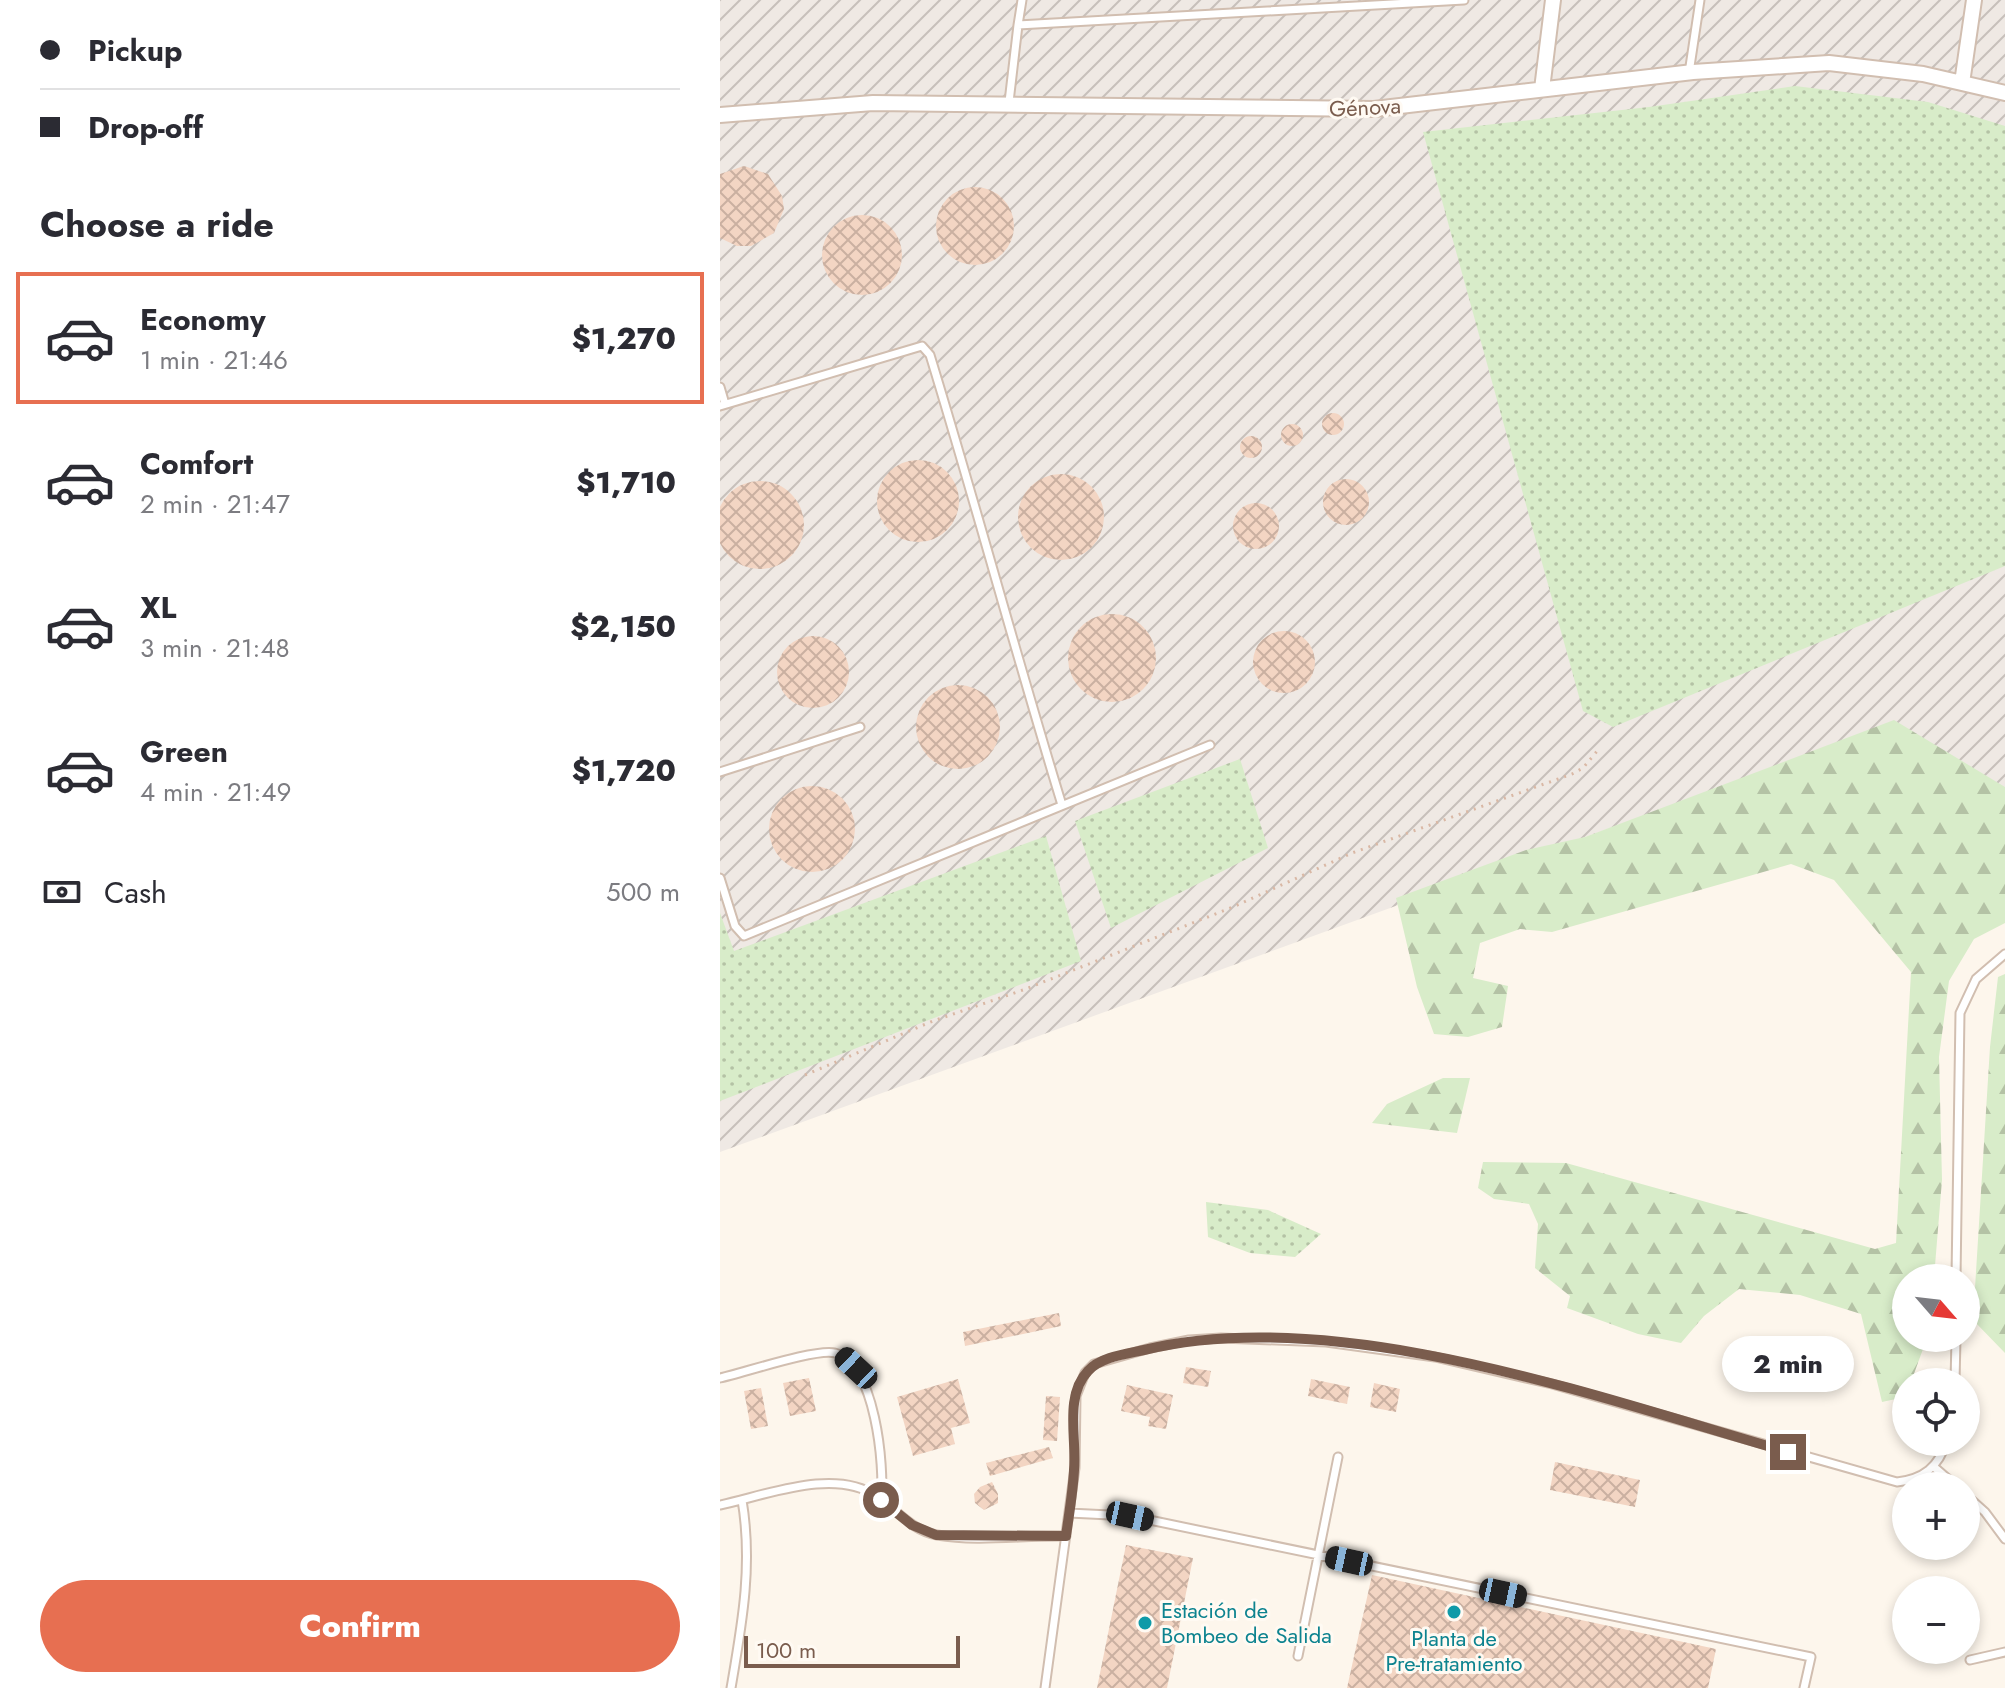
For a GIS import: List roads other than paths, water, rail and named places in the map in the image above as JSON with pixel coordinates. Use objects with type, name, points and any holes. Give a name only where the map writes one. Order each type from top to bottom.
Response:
[{"type":"street","points":[[1542,89],[1553,0]]},
{"type":"street","points":[[1962,83],[1974,0]]},
{"type":"street","name":"Génova","points":[[720,115],[873,103],[1009,102],[1344,110],[1689,73],[1843,63],[2005,93]]},
{"type":"lane","points":[[1009,102],[1022,0]]},
{"type":"lane","points":[[1018,25],[1464,0]]},
{"type":"lane","points":[[1689,73],[1700,0]]},
{"type":"lane","points":[[720,387],[723,405],[922,346],[930,355],[991,554],[1005,620],[1062,805]]},
{"type":"lane","points":[[720,772],[860,727]]},
{"type":"lane","points":[[720,878],[735,926],[744,936],[1047,815],[1062,805],[1210,745]]},
{"type":"lane","points":[[1956,1264],[1960,1013],[1976,979],[2005,954]]},
{"type":"lane","points":[[1045,1688],[1075,1468],[1074,1411],[1085,1373],[1094,1364],[1123,1355],[1189,1340],[1221,1338],[1326,1342],[1435,1357],[1552,1384],[1897,1482],[1911,1481],[1934,1467],[1942,1456]]},
{"type":"lane","points":[[720,1378],[822,1353],[843,1356],[856,1368],[877,1428],[883,1455],[881,1500]]},
{"type":"lane","points":[[1298,1656],[1338,1457]]},
{"type":"lane","points":[[1934,1467],[1940,1472]]},
{"type":"lane","points":[[720,1505],[819,1485],[864,1490],[912,1525],[936,1535],[1066,1536]]},
{"type":"lane","points":[[731,1688],[747,1599],[749,1551],[742,1500]]},
{"type":"lane","points":[[1980,1508],[2005,1539]]},
{"type":"lane","points":[[1069,1513],[1130,1516],[1811,1657],[1804,1688]]},
{"type":"lane","points":[[1980,1658],[2005,1652]]},
{"type":"place","name":"Planta de Pre-tratamiento","points":[[1454,1612]]},
{"type":"place","name":"Estación de Bombeo de Salida","points":[[1145,1623]]}]
